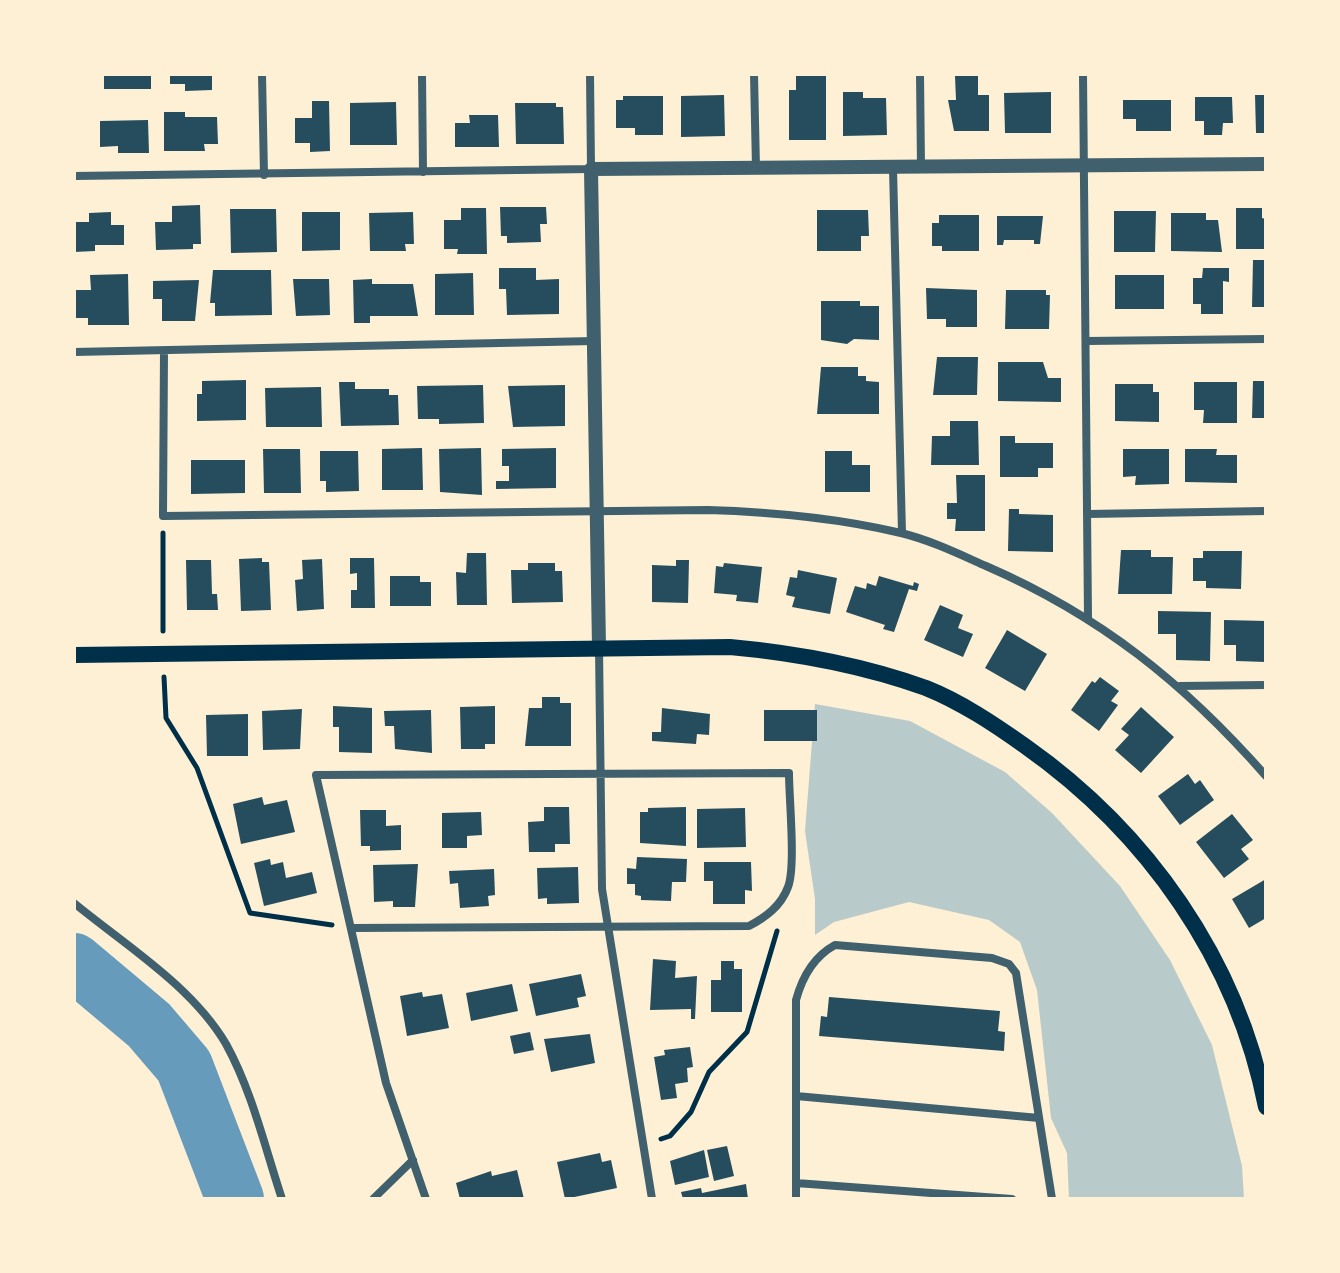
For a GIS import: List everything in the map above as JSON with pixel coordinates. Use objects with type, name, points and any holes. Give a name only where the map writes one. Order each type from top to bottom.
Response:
[{"type":"main road","points":[[74,655],[730,647],[793,652],[927,689],[989,721],[1058,769],[1113,818],[1158,870],[1194,920],[1245,1027],[1266,1107]]},
{"type":"street","points":[[262,74],[264,175]]},
{"type":"street","points":[[422,74],[423,172]]},
{"type":"street","points":[[590,74],[602,889],[652,1199]]},
{"type":"street","points":[[754,74],[756,168]]},
{"type":"street","points":[[920,74],[921,168]]},
{"type":"street","points":[[1083,74],[1088,618]]},
{"type":"street","points":[[74,176],[1266,164]]},
{"type":"street","points":[[893,168],[902,533]]},
{"type":"street","points":[[1086,341],[1266,339]]},
{"type":"street","points":[[74,352],[594,341]]},
{"type":"street","points":[[164,351],[163,516],[708,510],[778,513],[902,533],[1027,584],[1088,618],[1180,686],[1266,776]]},
{"type":"street","points":[[1088,514],[1266,511]]},
{"type":"street","points":[[1180,686],[1266,685]]},
{"type":"street","points":[[351,928],[749,926],[764,919],[781,902],[790,884],[789,773],[316,775],[386,1083],[426,1199]]},
{"type":"street","points":[[74,903],[188,996],[225,1043],[246,1089],[282,1199]]},
{"type":"street","points":[[796,1199],[796,1000],[801,981],[835,945],[992,958],[1009,964],[1016,973],[1052,1199]]},
{"type":"street","points":[[796,1096],[1039,1118]]},
{"type":"street","points":[[373,1199],[413,1160]]},
{"type":"street","points":[[796,1183],[1012,1199]]},
{"type":"path","points":[[163,516],[166,718],[197,768],[250,913],[351,928]]},
{"type":"path","points":[[643,1143],[670,1136],[691,1112],[709,1072],[747,1032],[777,936],[781,902]]},
{"type":"shaded area","points":[[815,704],[910,721],[1005,772],[1052,813],[1120,886],[1170,960],[1212,1045],[1242,1166],[1244,1199],[1069,1199],[1067,1153],[1051,1118],[1037,990],[1020,942],[989,920],[909,902],[834,922],[815,935],[815,899],[805,831]]},
{"type":"building","points":[[104,74],[151,74],[151,89],[104,89]]},
{"type":"building","points":[[170,74],[212,74],[212,90],[185,91],[185,84],[170,84]]},
{"type":"building","points":[[826,74],[826,140],[789,140],[789,90],[796,90],[796,76]]},
{"type":"building","points":[[955,76],[978,76],[978,95],[989,95],[989,131],[954,131],[948,100],[956,100]]},
{"type":"building","points":[[843,92],[863,92],[863,98],[886,98],[887,135],[843,136]]},
{"type":"building","points":[[1051,92],[1051,133],[1005,133],[1004,93]]},
{"type":"building","points":[[724,95],[725,136],[681,137],[681,96]]},
{"type":"building","points":[[1255,95],[1266,95],[1266,133],[1256,133]]},
{"type":"building","points":[[623,96],[663,96],[663,135],[635,135],[635,128],[616,128],[616,100],[623,100]]},
{"type":"building","points":[[1195,97],[1232,97],[1233,123],[1223,123],[1222,135],[1204,135],[1204,121],[1195,121]]},
{"type":"building","points":[[1123,100],[1171,100],[1171,131],[1136,131],[1136,119],[1123,119]]},
{"type":"building","points":[[312,101],[329,101],[330,151],[310,152],[310,143],[295,143],[295,118],[312,118]]},
{"type":"building","points":[[396,102],[397,145],[350,145],[350,103]]},
{"type":"building","points":[[515,103],[556,103],[556,107],[563,107],[564,144],[516,144]]},
{"type":"building","points":[[164,112],[185,112],[185,117],[217,117],[218,144],[204,144],[205,151],[164,151]]},
{"type":"building","points":[[469,115],[498,115],[499,147],[455,147],[455,123],[470,123]]},
{"type":"building","points":[[148,120],[149,153],[118,153],[118,146],[100,147],[100,121]]},
{"type":"building","points":[[200,205],[201,244],[193,244],[193,249],[156,250],[155,222],[172,222],[172,206]]},
{"type":"building","points":[[500,207],[546,207],[547,224],[540,224],[541,242],[507,243],[507,236],[501,236]]},
{"type":"building","points":[[461,208],[486,208],[487,254],[457,254],[458,249],[444,249],[444,220],[461,220]]},
{"type":"building","points":[[1236,208],[1262,208],[1262,218],[1266,219],[1266,249],[1236,249]]},
{"type":"building","points":[[230,209],[276,209],[277,252],[231,253]]},
{"type":"building","points":[[817,210],[868,210],[869,236],[861,236],[861,251],[817,251]]},
{"type":"building","points":[[1114,211],[1156,211],[1155,252],[1114,252]]},
{"type":"building","points":[[111,212],[111,225],[124,225],[124,245],[95,245],[95,251],[74,252],[74,222],[89,222],[89,213]]},
{"type":"building","points":[[302,212],[340,212],[340,250],[302,251]]},
{"type":"building","points":[[413,212],[414,244],[405,244],[406,251],[370,251],[369,213]]},
{"type":"building","points":[[1171,213],[1206,213],[1206,220],[1218,220],[1222,252],[1171,251]]},
{"type":"building","points":[[939,215],[979,215],[979,251],[942,251],[942,246],[932,246],[932,223],[939,223]]},
{"type":"building","points":[[997,216],[1043,216],[1040,244],[1034,244],[1034,240],[1004,240],[1003,245],[997,245]]},
{"type":"building","points":[[1253,260],[1266,260],[1266,307],[1252,307]]},
{"type":"building","points":[[499,268],[536,268],[536,280],[559,279],[559,314],[507,315],[506,289],[499,289]]},
{"type":"building","points":[[1203,268],[1229,268],[1229,282],[1223,281],[1223,314],[1201,314],[1201,304],[1193,304],[1193,278],[1202,278]]},
{"type":"building","points":[[213,270],[271,270],[272,315],[215,316],[215,303],[210,303]]},
{"type":"building","points":[[473,273],[474,315],[435,315],[435,274]]},
{"type":"building","points":[[128,274],[129,325],[88,325],[88,318],[75,318],[75,290],[91,290],[90,275]]},
{"type":"building","points":[[1115,275],[1164,275],[1164,309],[1115,309]]},
{"type":"building","points":[[293,279],[329,279],[330,315],[296,316]]},
{"type":"building","points":[[372,279],[372,284],[413,284],[418,316],[370,316],[370,323],[354,323],[353,280]]},
{"type":"building","points":[[199,280],[195,321],[162,321],[162,299],[153,299],[153,281]]},
{"type":"building","points":[[926,288],[977,290],[977,327],[946,327],[946,319],[927,319]]},
{"type":"building","points":[[1006,290],[1046,290],[1046,295],[1050,295],[1049,329],[1005,329]]},
{"type":"building","points":[[821,301],[860,301],[860,306],[879,306],[879,340],[854,339],[847,344],[821,340]]},
{"type":"building","points":[[937,357],[978,357],[977,395],[933,395]]},
{"type":"building","points":[[998,362],[1043,362],[1048,378],[1061,378],[1061,402],[998,401]]},
{"type":"building","points":[[821,367],[858,367],[858,376],[866,376],[866,381],[879,382],[879,414],[817,414]]},
{"type":"building","points":[[246,380],[246,420],[197,421],[197,394],[202,394],[202,381]]},
{"type":"building","points":[[1253,381],[1266,381],[1266,418],[1252,418]]},
{"type":"building","points":[[339,382],[355,382],[355,389],[389,389],[389,395],[398,395],[399,425],[341,426]]},
{"type":"building","points":[[1194,382],[1237,382],[1237,423],[1203,423],[1204,410],[1194,410]]},
{"type":"building","points":[[1115,384],[1153,384],[1153,392],[1159,392],[1159,422],[1115,421]]},
{"type":"building","points":[[483,385],[484,423],[439,424],[439,419],[418,419],[417,386]]},
{"type":"building","points":[[565,385],[565,426],[513,427],[508,386]]},
{"type":"building","points":[[321,387],[322,427],[266,427],[265,388]]},
{"type":"building","points":[[950,421],[978,421],[979,465],[931,465],[932,436],[950,436]]},
{"type":"building","points":[[1000,436],[1015,436],[1015,443],[1053,443],[1053,468],[1038,468],[1038,477],[1000,477]]},
{"type":"building","points":[[422,448],[423,490],[382,490],[382,449]]},
{"type":"building","points":[[481,448],[482,495],[440,492],[439,449]]},
{"type":"building","points":[[556,448],[556,488],[496,489],[496,481],[509,481],[509,466],[502,466],[502,449]]},
{"type":"building","points":[[263,449],[300,449],[301,493],[264,493]]},
{"type":"building","points":[[1123,449],[1169,449],[1169,484],[1135,485],[1136,476],[1123,477]]},
{"type":"building","points":[[1185,449],[1217,449],[1216,455],[1237,455],[1237,483],[1185,482]]},
{"type":"building","points":[[320,451],[358,451],[359,491],[326,492],[326,481],[320,481]]},
{"type":"building","points":[[825,451],[852,451],[852,465],[870,465],[870,492],[825,492]]},
{"type":"building","points":[[191,460],[245,460],[245,493],[191,494]]},
{"type":"building","points":[[956,475],[985,475],[985,531],[955,531],[956,519],[947,519],[947,503],[957,503]]},
{"type":"building","points":[[1009,509],[1019,509],[1019,514],[1053,515],[1053,552],[1008,551]]},
{"type":"building","points":[[1121,550],[1151,550],[1151,557],[1173,557],[1172,594],[1118,594]]},
{"type":"building","points":[[1203,551],[1242,551],[1241,589],[1206,588],[1206,581],[1193,581],[1193,558],[1203,558]]},
{"type":"building","points":[[467,553],[486,553],[487,605],[457,605],[456,572],[466,573]]},
{"type":"building","points":[[262,558],[262,562],[269,562],[271,610],[241,611],[239,559]]},
{"type":"building","points":[[350,558],[374,558],[375,608],[351,608],[351,590],[357,590],[357,573],[350,574]]},
{"type":"building","points":[[322,559],[324,609],[297,611],[295,580],[303,579],[302,560]]},
{"type":"building","points":[[186,560],[211,560],[212,594],[217,594],[218,610],[187,610]]},
{"type":"building","points":[[676,560],[689,560],[688,603],[652,602],[652,565],[676,566]]},
{"type":"building","points":[[528,563],[555,563],[555,571],[562,571],[563,602],[512,603],[511,570],[528,570]]},
{"type":"building","points":[[724,563],[762,567],[758,603],[736,601],[737,595],[714,593],[716,566],[723,567]]},
{"type":"building","points":[[798,570],[837,578],[830,614],[792,607],[795,597],[786,595],[790,577],[797,578]]},
{"type":"building","points":[[390,576],[420,576],[420,582],[431,582],[431,606],[390,606]]},
{"type":"building","points":[[879,576],[913,586],[914,582],[919,584],[917,591],[909,589],[894,632],[883,629],[885,625],[846,612],[855,586],[866,589],[867,583],[876,586]]},
{"type":"building","points":[[940,605],[963,615],[958,628],[973,634],[963,657],[924,640]]},
{"type":"building","points":[[1158,611],[1211,612],[1210,661],[1176,660],[1176,634],[1158,634]]},
{"type":"building","points":[[1224,620],[1266,621],[1266,662],[1236,661],[1236,645],[1224,645]]},
{"type":"building","points":[[1007,630],[1047,654],[1025,691],[985,668]]},
{"type":"building","points":[[1100,677],[1119,691],[1111,701],[1118,705],[1099,731],[1071,710],[1092,681],[1095,683]]},
{"type":"building","points":[[542,697],[560,697],[560,703],[571,703],[571,746],[525,746],[529,708],[542,708]]},
{"type":"building","points":[[333,706],[372,708],[372,753],[339,752],[339,727],[333,727]]},
{"type":"building","points":[[495,706],[495,744],[485,744],[485,749],[461,749],[460,707]]},
{"type":"building","points":[[1141,707],[1174,737],[1141,773],[1115,750],[1129,735],[1121,729]]},
{"type":"building","points":[[662,708],[710,714],[709,735],[697,734],[696,744],[652,741],[652,732],[661,732]]},
{"type":"building","points":[[302,709],[300,749],[263,750],[262,711]]},
{"type":"building","points":[[431,710],[432,753],[395,749],[394,726],[385,726],[384,711]]},
{"type":"building","points":[[764,710],[817,710],[817,741],[764,741]]},
{"type":"building","points":[[248,714],[248,756],[207,756],[206,715]]},
{"type":"building","points":[[1188,774],[1195,784],[1200,780],[1214,800],[1180,825],[1158,796]]},
{"type":"building","points":[[262,797],[264,805],[287,800],[295,832],[241,844],[233,804]]},
{"type":"building","points":[[544,807],[569,807],[570,844],[555,844],[555,852],[529,852],[528,822],[544,821]]},
{"type":"building","points":[[686,807],[686,846],[640,843],[640,812],[648,812],[648,808]]},
{"type":"building","points":[[745,808],[746,847],[697,848],[697,809]]},
{"type":"building","points":[[360,810],[386,810],[386,826],[401,825],[401,850],[370,851],[370,846],[361,846]]},
{"type":"building","points":[[481,812],[482,835],[467,836],[467,848],[442,848],[442,813]]},
{"type":"building","points":[[1232,814],[1253,840],[1241,849],[1249,859],[1224,878],[1196,842]]},
{"type":"building","points":[[637,857],[687,859],[686,882],[672,882],[671,901],[641,900],[641,896],[635,895],[635,884],[627,884],[627,868],[636,869]]},
{"type":"building","points":[[270,859],[271,865],[283,862],[286,878],[312,872],[317,893],[264,906],[254,863]]},
{"type":"building","points":[[704,862],[751,862],[752,891],[745,890],[745,904],[713,904],[713,881],[704,881]]},
{"type":"building","points":[[418,864],[415,907],[393,907],[393,901],[374,902],[373,865]]},
{"type":"building","points":[[578,867],[579,903],[547,904],[547,898],[538,899],[537,868]]},
{"type":"building","points":[[494,869],[495,895],[488,896],[489,906],[460,908],[458,883],[450,884],[449,871]]},
{"type":"building","points":[[1266,879],[1266,918],[1249,928],[1232,899]]},
{"type":"building","points":[[653,959],[676,961],[675,978],[697,976],[695,1019],[691,1019],[691,1009],[650,1010]]},
{"type":"building","points":[[721,961],[734,961],[734,969],[742,969],[742,1012],[711,1012],[711,980],[721,980]]},
{"type":"building","points":[[581,974],[586,996],[577,998],[579,1007],[536,1016],[529,984]]},
{"type":"building","points":[[512,984],[518,1011],[471,1021],[466,993]]},
{"type":"building","points":[[422,992],[423,997],[442,994],[449,1028],[407,1036],[400,996]]},
{"type":"building","points":[[829,997],[1000,1011],[998,1031],[1005,1032],[1004,1051],[819,1036],[821,1016],[827,1017]]},
{"type":"building","points":[[530,1032],[534,1050],[514,1054],[510,1036]]},
{"type":"building","points":[[590,1034],[595,1063],[551,1072],[544,1039]]},
{"type":"building","points":[[690,1047],[693,1067],[687,1068],[688,1082],[675,1084],[677,1098],[661,1100],[654,1057],[665,1055],[664,1050]]},
{"type":"building","points":[[727,1146],[734,1176],[714,1181],[707,1150]]},
{"type":"building","points":[[704,1150],[709,1177],[675,1185],[670,1161]]},
{"type":"building","points":[[600,1153],[602,1162],[611,1160],[617,1188],[565,1199],[557,1162]]},
{"type":"building","points":[[517,1170],[524,1199],[460,1199],[456,1183],[491,1171],[492,1176]]},
{"type":"building","points":[[746,1184],[748,1199],[683,1199],[681,1192],[701,1188],[702,1193]]},
{"type":"waterway","points":[[74,962],[149,1025],[184,1066],[235,1199]]}]
